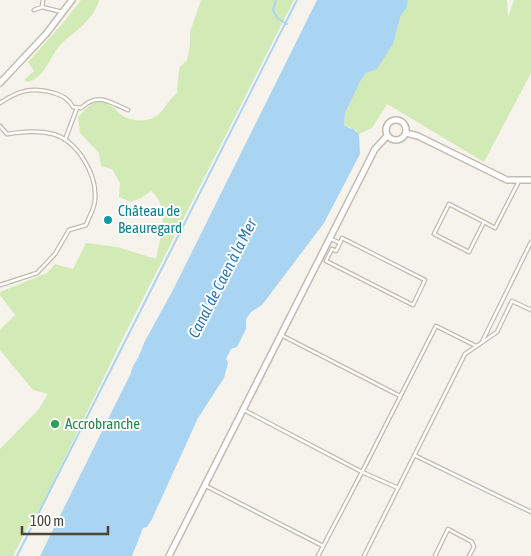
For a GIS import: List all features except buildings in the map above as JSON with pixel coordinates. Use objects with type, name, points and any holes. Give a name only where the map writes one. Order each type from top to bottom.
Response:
[{"type":"street","points":[[0,84],[46,34],[72,0]]},
{"type":"street","points":[[393,120],[400,120],[405,125],[406,132],[399,140],[392,140],[387,136],[386,129],[393,120]]},
{"type":"street","points":[[406,132],[418,136],[499,177],[507,180],[531,180]]},
{"type":"street","points":[[169,556],[375,149],[387,136]]},
{"type":"lane","points":[[42,7],[43,0]]},
{"type":"lane","points":[[34,10],[42,7],[64,12]]},
{"type":"lane","points":[[0,103],[20,92],[40,89],[70,100],[73,107],[77,108],[81,108],[89,101],[98,98],[128,110]]},
{"type":"lane","points":[[65,140],[77,108]]},
{"type":"lane","points":[[0,126],[7,134],[35,132],[56,135],[65,140],[84,158],[94,185],[95,202],[86,225],[69,230],[55,254],[37,273],[0,286]]},
{"type":"lane","points":[[484,222],[469,252],[434,234],[449,204],[484,222],[495,228],[519,181]]},
{"type":"lane","points":[[329,238],[340,243]]},
{"type":"lane","points":[[342,238],[426,280],[413,304],[326,261],[332,249],[336,251],[340,243],[342,238]]},
{"type":"lane","points":[[482,342],[531,242]]},
{"type":"lane","points":[[365,555],[465,354],[497,332],[512,301],[531,310]]},
{"type":"lane","points":[[318,556],[436,326],[476,346]]},
{"type":"lane","points":[[281,335],[400,396]]},
{"type":"lane","points":[[244,410],[362,472],[398,488]]},
{"type":"lane","points":[[414,455],[531,512]]},
{"type":"lane","points":[[206,486],[323,546]]},
{"type":"lane","points":[[435,556],[448,529],[472,542],[474,546],[469,556]]},
{"type":"green space","points":[[81,0],[99,0],[93,13],[78,30],[61,44],[39,76],[28,82],[24,80],[34,71],[28,62]]},
{"type":"green space","points":[[201,0],[294,0],[120,344],[41,507],[13,556],[0,556],[0,449],[38,410],[48,394],[33,390],[0,350],[0,330],[15,315],[0,295],[0,292],[47,273],[55,264],[73,269],[86,243],[117,247],[156,259],[162,223],[161,205],[151,191],[131,202],[119,197],[120,183],[112,169],[101,166],[99,153],[80,133],[78,117],[96,101],[109,105],[126,118],[134,120],[150,119],[157,116],[177,93],[179,68],[187,60],[190,32]]},
{"type":"green space","points":[[408,0],[507,0],[508,17],[514,0],[531,0],[531,73],[484,162],[387,104],[372,128],[359,134],[356,130],[344,125],[345,113],[361,80],[366,73],[377,68],[393,44],[401,15],[407,7]]},
{"type":"water","name":"Canal de Caen à la Mer","points":[[317,0],[408,0],[407,7],[401,15],[393,44],[377,69],[366,73],[361,80],[345,113],[344,125],[352,128],[359,134],[360,154],[324,223],[262,305],[251,312],[246,319],[246,329],[237,347],[231,349],[226,359],[228,363],[224,378],[198,418],[152,519],[147,527],[143,528],[132,556],[40,556],[145,341],[173,290]]},
{"type":"waterway","points":[[276,0],[273,10],[277,18],[287,24]]},
{"type":"waterway","points":[[17,556],[297,0]]},
{"type":"place","name":"Château de Beauregard","points":[[108,220]]},
{"type":"place","name":"Accrobranche","points":[[55,424]]}]
